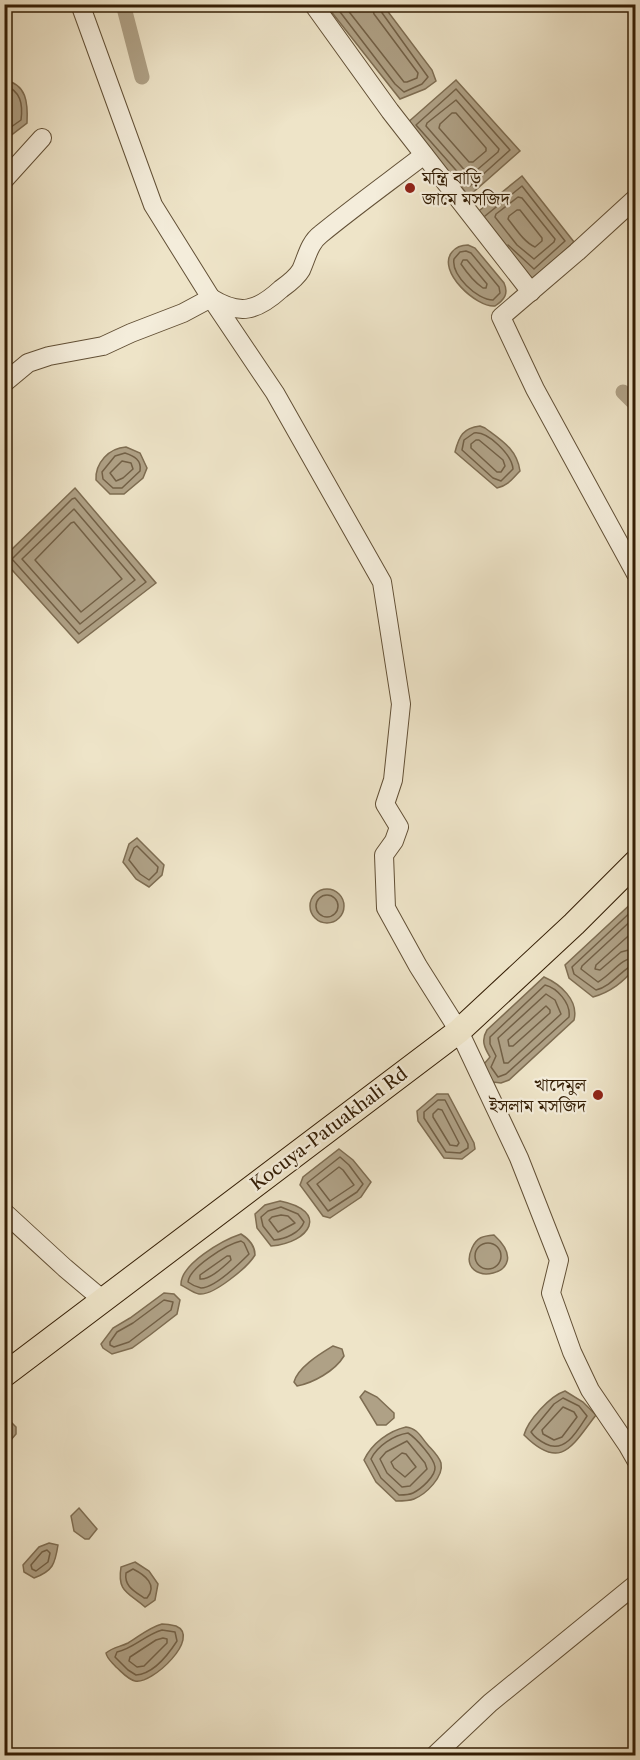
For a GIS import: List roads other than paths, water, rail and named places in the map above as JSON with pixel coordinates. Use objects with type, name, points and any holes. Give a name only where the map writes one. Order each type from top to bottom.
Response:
[{"type":"main road","name":"Kocuya-Patuakhali Rd","points":[[4,1375],[459,1031],[574,924],[636,862]]},
{"type":"street","points":[[80,4],[153,205],[275,393],[382,582],[401,704],[393,780],[385,804],[399,827],[394,841],[384,855],[386,908],[418,966],[459,1031],[519,1158],[559,1260],[551,1293],[572,1352],[590,1390],[636,1460]]},
{"type":"street","points":[[314,4],[390,111],[531,292]]},
{"type":"street","points":[[4,180],[42,138]]},
{"type":"street","points":[[212,298],[225,306],[237,309],[249,309],[265,304],[300,271],[318,235],[424,155]]},
{"type":"street","points":[[636,198],[501,317],[535,389],[636,574]]},
{"type":"street","points":[[4,383],[28,363],[49,356],[103,346],[139,329],[183,313],[212,298]]},
{"type":"street","points":[[4,1212],[103,1300]]},
{"type":"street","points":[[434,1755],[490,1703],[636,1584]]},
{"type":"water","points":[[326,5],[383,5],[432,70],[436,81],[425,89],[400,99]]},
{"type":"water","points":[[4,80],[12,82],[22,90],[27,116],[27,123],[5,140]]},
{"type":"water","points":[[456,80],[520,151],[469,196],[406,124]]},
{"type":"water","points":[[522,176],[574,242],[533,279],[507,254],[475,214]]},
{"type":"water","points":[[463,245],[475,248],[504,283],[505,296],[495,306],[487,305],[469,295],[449,269],[452,252]]},
{"type":"water","points":[[480,426],[497,437],[516,457],[520,471],[501,487],[497,488],[455,452],[463,434],[469,429]]},
{"type":"water","points":[[126,447],[140,453],[147,468],[143,478],[124,494],[110,494],[96,480],[98,468],[109,453]]},
{"type":"water","points":[[75,488],[156,583],[78,643],[4,561],[5,556]]},
{"type":"water","points":[[137,838],[164,865],[162,875],[149,887],[136,879],[123,862],[129,844]]},
{"type":"water","points":[[327,889],[339,894],[344,906],[339,918],[327,923],[315,918],[310,906],[315,894]]},
{"type":"water","points":[[635,900],[635,968],[616,986],[593,997],[569,978],[565,965]]},
{"type":"water","points":[[544,977],[562,988],[571,999],[575,1013],[574,1020],[509,1080],[501,1083],[493,1082],[484,1067],[490,1057],[484,1044],[485,1034]]},
{"type":"water","points":[[437,1094],[448,1094],[474,1143],[475,1149],[462,1159],[444,1158],[418,1121],[417,1111]]},
{"type":"water","points":[[339,1149],[353,1160],[371,1182],[361,1197],[330,1218],[323,1216],[300,1185],[303,1177]]},
{"type":"water","points":[[280,1201],[296,1206],[305,1212],[309,1219],[309,1226],[296,1239],[285,1244],[271,1246],[257,1228],[255,1214],[265,1205]]},
{"type":"water","points":[[241,1234],[251,1243],[255,1255],[238,1273],[221,1286],[205,1293],[199,1294],[181,1285],[187,1269],[195,1261],[214,1247]]},
{"type":"water","points":[[494,1235],[505,1249],[507,1261],[502,1269],[493,1273],[474,1270],[469,1261],[476,1241]]},
{"type":"water","points":[[164,1293],[174,1294],[180,1300],[177,1314],[132,1348],[112,1354],[103,1348],[101,1344],[113,1328]]},
{"type":"water","points":[[333,1346],[342,1349],[344,1356],[335,1367],[323,1376],[297,1386],[294,1382],[300,1371],[310,1361]]},
{"type":"water","points":[[365,1391],[377,1397],[394,1413],[394,1418],[386,1425],[377,1425],[360,1397]]},
{"type":"water","points":[[565,1391],[583,1402],[596,1415],[565,1451],[547,1452],[524,1435],[540,1409]]},
{"type":"water","points":[[5,1416],[16,1427],[16,1434],[5,1447]]},
{"type":"water","points":[[406,1427],[413,1429],[421,1436],[439,1458],[441,1468],[437,1479],[419,1497],[396,1501],[376,1482],[364,1460],[382,1439],[393,1431]]},
{"type":"water","points":[[79,1508],[97,1529],[89,1539],[85,1539],[74,1531],[71,1516]]},
{"type":"water","points":[[49,1543],[58,1545],[52,1566],[45,1573],[34,1578],[24,1572],[23,1565],[39,1547]]},
{"type":"water","points":[[135,1562],[149,1571],[158,1584],[155,1600],[145,1607],[122,1587],[121,1567]]},
{"type":"water","points":[[162,1624],[176,1626],[182,1632],[183,1640],[172,1659],[152,1676],[143,1680],[132,1680],[107,1657],[106,1653],[114,1648]]},
{"type":"waterway","points":[[123,4],[142,77]]},
{"type":"waterway","points":[[623,392],[636,405]]},
{"type":"place","name":"মন্ত্রি বাড়ি জামে মসজিদ","points":[[410,188]]},
{"type":"place","name":"খাদেমুল ইসলাম মসজিদ","points":[[598,1095]]}]
